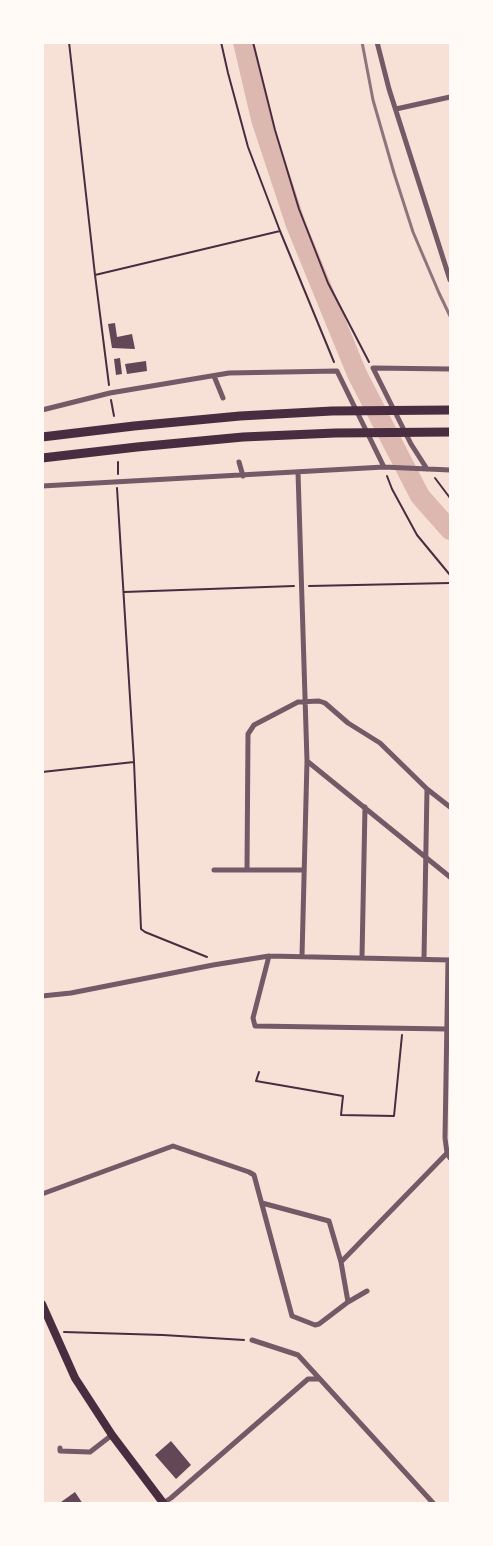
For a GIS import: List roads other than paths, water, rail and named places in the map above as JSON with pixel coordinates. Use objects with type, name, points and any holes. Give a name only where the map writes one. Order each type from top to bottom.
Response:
[{"type":"highway","points":[[42,437],[240,416],[450,410]]},
{"type":"highway","points":[[42,458],[243,437],[335,433],[450,432]]},
{"type":"highway","points":[[42,1304],[76,1378],[112,1435],[163,1503]]},
{"type":"street","points":[[377,42],[450,280]]},
{"type":"street","points":[[396,109],[450,97]]},
{"type":"street","points":[[427,469],[411,444],[373,368],[450,369]]},
{"type":"street","points":[[42,410],[110,393],[229,373],[337,371],[386,467]]},
{"type":"street","points":[[214,376],[223,398]]},
{"type":"street","points":[[239,462],[243,476]]},
{"type":"street","points":[[42,486],[386,467],[450,470]]},
{"type":"street","points":[[298,472],[307,761],[302,956]]},
{"type":"street","points":[[247,869],[248,734],[254,725],[298,702],[320,701],[325,703],[348,722],[380,743],[427,789],[450,807]]},
{"type":"street","points":[[307,761],[366,806],[450,877]]},
{"type":"street","points":[[424,958],[427,789]]},
{"type":"street","points":[[362,957],[366,806]]},
{"type":"street","points":[[214,870],[303,870]]},
{"type":"street","points":[[269,956],[252,1018],[255,1026],[447,1029]]},
{"type":"street","points":[[42,996],[71,993],[269,956],[449,960],[445,1138],[449,1154],[341,1262]]},
{"type":"street","points":[[42,1194],[173,1146],[254,1175],[292,1316],[315,1325],[319,1324],[348,1302],[367,1291]]},
{"type":"street","points":[[262,1203],[329,1221],[341,1262],[348,1302]]},
{"type":"street","points":[[252,1340],[298,1355],[434,1504]]},
{"type":"street","points":[[163,1503],[308,1379],[319,1379]]},
{"type":"street","points":[[60,1448],[60,1450],[90,1452],[112,1435]]},
{"type":"waterway","points":[[243,42],[261,119],[296,225],[357,374],[420,496],[450,530]]},
{"type":"railway","points":[[362,42],[373,100],[394,173],[413,232],[450,316]]}]
